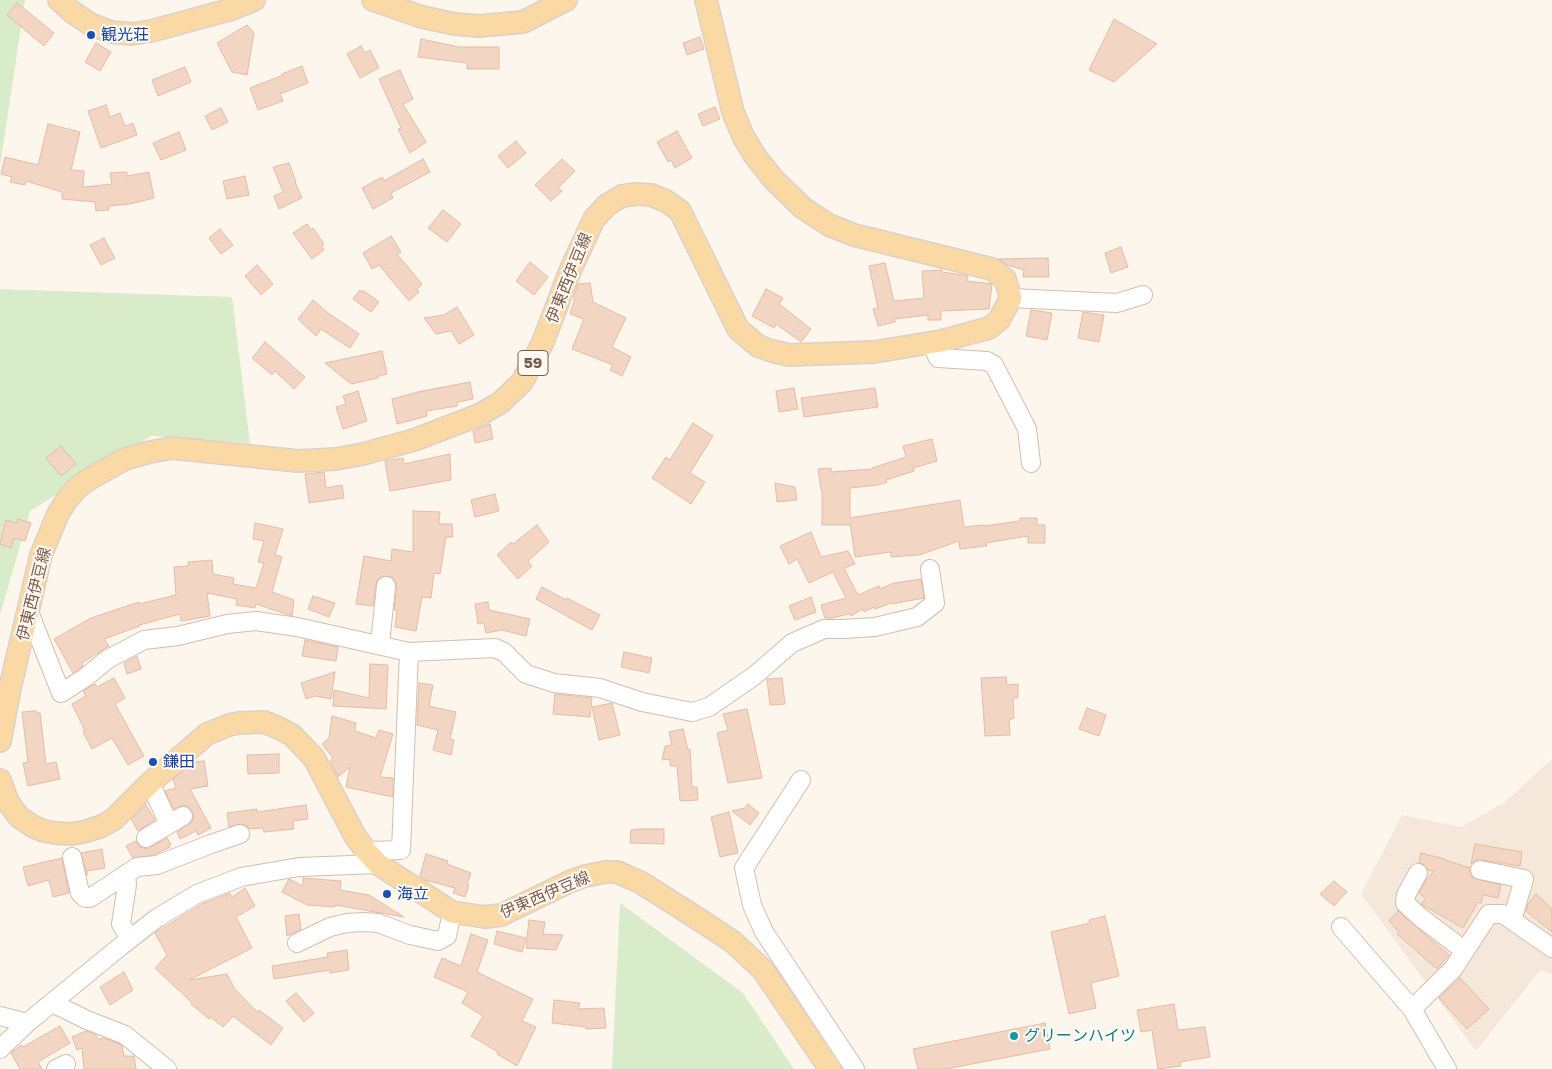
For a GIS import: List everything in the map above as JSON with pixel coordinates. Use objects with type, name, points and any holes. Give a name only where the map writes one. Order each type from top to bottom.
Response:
[{"type":"main road","points":[[59,0],[90,24],[111,32],[132,34],[152,31],[232,5],[254,0]]},
{"type":"main road","points":[[373,0],[422,17],[455,24],[479,26],[523,22],[566,0]]},
{"type":"main road","points":[[706,0],[733,112],[744,136],[755,156],[803,208],[828,225],[854,235],[952,261],[992,269],[1005,279],[1011,298]]},
{"type":"main road","name":"伊東西伊豆線","points":[[0,741],[4,701],[29,612],[41,555],[58,514],[66,501],[89,479],[125,459],[172,448],[298,461],[336,459],[363,454],[414,440],[479,415],[500,403],[522,382],[536,357],[570,271],[594,218],[607,205],[622,196],[651,195],[666,201],[680,211],[734,321],[746,338],[758,346],[789,355],[874,352],[931,343],[989,328],[999,320],[1011,298]]},
{"type":"main road","name":"伊東西伊豆線","points":[[0,780],[8,802],[19,817],[39,829],[55,833],[72,834],[102,826],[114,819],[150,783],[207,734],[239,722],[264,722],[292,735],[314,758],[355,836],[372,858],[452,912],[486,918],[501,916],[585,876],[617,872],[640,882],[733,942],[763,970],[830,1069]]},
{"type":"street","points":[[1011,298],[1117,303],[1142,295]]},
{"type":"street","points":[[931,343],[938,358],[987,361],[994,365],[1027,429],[1031,463]]},
{"type":"street","points":[[29,612],[61,692],[86,677],[108,659],[144,640],[178,636],[227,624],[256,621],[297,627],[409,652],[495,648],[504,652],[526,674],[554,683],[600,688],[642,702],[692,712],[709,707],[754,676],[792,642],[824,629],[843,630],[876,627],[917,617],[935,603],[930,569]]},
{"type":"street","points":[[380,644],[386,586]]},
{"type":"street","points":[[0,1049],[27,1023],[130,939],[157,918],[197,894],[241,877],[299,867],[372,858],[401,850],[409,652]]},
{"type":"street","points":[[801,780],[744,868],[752,906],[764,932],[855,1069]]},
{"type":"street","points":[[146,838],[176,820],[150,783]]},
{"type":"street","points":[[72,857],[80,893],[85,898],[90,898],[137,867],[157,865],[240,834]]},
{"type":"street","points":[[1480,870],[1524,879],[1512,920]]},
{"type":"street","points":[[1418,873],[1406,895],[1405,903],[1464,952]]},
{"type":"street","points":[[126,874],[128,885],[121,924],[130,939]]},
{"type":"street","points":[[297,944],[330,927],[346,923],[364,922],[378,923],[410,935],[438,941],[448,936],[452,912]]},
{"type":"street","points":[[1412,1009],[1453,969],[1489,914],[1503,914],[1552,948]]},
{"type":"street","points":[[1341,927],[1412,1009],[1447,1069]]},
{"type":"street","points":[[52,1003],[87,1020],[125,1035],[167,1069]]},
{"type":"street","points":[[0,1016],[27,1023]]},
{"type":"shaded area","points":[[1552,759],[1552,974],[1540,970],[1476,1051],[1361,894],[1402,815],[1461,827],[1505,802]]},
{"type":"green space","points":[[0,0],[25,0],[0,166]]},
{"type":"green space","points":[[0,289],[232,297],[250,443],[151,436],[30,511],[0,615]]},
{"type":"green space","points":[[620,903],[743,993],[794,1069],[612,1069]]},
{"type":"building","points":[[17,3],[54,33],[44,46],[7,15]]},
{"type":"building","points":[[1114,19],[1157,44],[1114,82],[1089,70]]},
{"type":"building","points":[[247,25],[254,33],[247,75],[232,72],[217,43]]},
{"type":"building","points":[[700,37],[704,49],[687,55],[683,43]]},
{"type":"building","points":[[421,39],[459,47],[499,47],[499,69],[467,69],[467,63],[418,57]]},
{"type":"building","points":[[96,43],[111,52],[100,71],[85,62]]},
{"type":"building","points":[[361,46],[365,53],[370,50],[379,68],[360,78],[347,54]]},
{"type":"building","points":[[302,66],[308,83],[280,94],[283,101],[258,110],[250,88]]},
{"type":"building","points":[[185,67],[191,82],[158,96],[152,80]]},
{"type":"building","points":[[400,70],[413,99],[403,104],[426,142],[410,153],[398,129],[401,128],[379,79]]},
{"type":"building","points":[[106,105],[110,117],[120,113],[125,126],[133,123],[137,135],[101,148],[88,111]]},
{"type":"building","points":[[715,107],[720,119],[703,126],[698,114]]},
{"type":"building","points":[[221,108],[228,122],[212,130],[205,116]]},
{"type":"building","points":[[48,124],[80,132],[71,170],[84,171],[83,187],[112,184],[110,173],[127,172],[127,176],[149,172],[154,198],[130,204],[109,206],[109,210],[96,211],[95,202],[62,199],[62,192],[26,181],[25,185],[10,182],[12,177],[1,174],[5,157],[38,165]]},
{"type":"building","points":[[677,131],[692,158],[675,168],[671,160],[668,162],[657,142]]},
{"type":"building","points":[[179,132],[186,150],[161,160],[153,143]]},
{"type":"building","points":[[516,141],[526,153],[508,168],[498,156]]},
{"type":"building","points":[[423,159],[430,172],[391,193],[393,198],[373,209],[362,188],[382,177],[384,181]]},
{"type":"building","points":[[562,159],[575,171],[558,188],[562,191],[551,201],[535,185]]},
{"type":"building","points":[[289,163],[302,198],[279,209],[274,196],[283,192],[273,167]]},
{"type":"building","points":[[245,176],[249,195],[227,199],[223,181]]},
{"type":"building","points":[[443,210],[461,224],[447,242],[428,228]]},
{"type":"building","points":[[307,224],[311,230],[313,228],[324,244],[322,246],[324,250],[312,259],[293,233]]},
{"type":"building","points":[[220,229],[233,245],[221,254],[209,238]]},
{"type":"building","points":[[391,236],[401,252],[397,254],[422,284],[417,289],[419,292],[409,301],[379,265],[372,269],[363,253]]},
{"type":"building","points":[[104,238],[115,258],[101,265],[90,245]]},
{"type":"building","points":[[1121,247],[1128,267],[1111,273],[1105,253]]},
{"type":"building","points":[[1048,258],[1049,277],[1023,277],[1024,270],[1007,265],[999,259]]},
{"type":"building","points":[[530,262],[548,277],[534,295],[516,281]]},
{"type":"building","points":[[885,263],[894,301],[924,298],[922,271],[942,270],[942,272],[968,276],[967,281],[992,284],[989,309],[941,311],[941,320],[928,320],[928,315],[895,319],[895,322],[878,326],[873,309],[878,308],[869,266]]},
{"type":"building","points":[[257,265],[273,284],[261,295],[245,276]]},
{"type":"building","points":[[590,283],[593,302],[626,318],[612,347],[631,357],[622,376],[610,370],[613,365],[572,349],[584,319],[570,314],[574,297],[578,284]]},
{"type":"building","points":[[766,289],[783,298],[779,304],[811,329],[801,342],[776,324],[774,328],[752,316]]},
{"type":"building","points":[[359,291],[364,291],[379,302],[371,312],[353,299]]},
{"type":"building","points":[[313,300],[328,313],[359,334],[350,348],[321,329],[316,336],[298,319]]},
{"type":"building","points":[[457,307],[474,335],[459,344],[451,331],[436,334],[424,318],[444,315]]},
{"type":"building","points":[[1031,310],[1052,313],[1047,340],[1026,336]]},
{"type":"building","points":[[1083,312],[1104,315],[1099,342],[1078,338]]},
{"type":"building","points":[[265,342],[305,377],[294,389],[275,371],[272,375],[252,358]]},
{"type":"building","points":[[382,351],[387,374],[351,384],[325,363]]},
{"type":"building","points":[[470,382],[473,399],[458,402],[457,406],[426,411],[427,416],[397,424],[392,399]]},
{"type":"building","points":[[794,388],[798,409],[779,412],[776,391]]},
{"type":"building","points":[[875,388],[878,407],[804,417],[801,398]]},
{"type":"building","points":[[358,391],[367,421],[343,429],[336,407],[346,404],[343,396]]},
{"type":"building","points":[[693,423],[713,436],[690,473],[705,482],[691,504],[652,478],[666,457],[670,460]]},
{"type":"building","points":[[490,424],[493,439],[475,443],[473,431]]},
{"type":"building","points":[[932,439],[937,461],[913,468],[914,471],[886,480],[887,482],[878,485],[850,488],[850,518],[960,500],[964,527],[1020,521],[1020,518],[1037,518],[1037,525],[1045,525],[1045,543],[1028,543],[1028,536],[986,543],[987,546],[960,549],[959,541],[919,555],[891,557],[891,552],[855,557],[850,523],[850,525],[822,525],[822,490],[818,469],[831,468],[832,472],[872,469],[906,457],[903,446]]},
{"type":"building","points":[[61,446],[76,464],[61,476],[46,458]]},
{"type":"building","points":[[450,454],[451,480],[390,491],[385,461],[403,458],[404,464]]},
{"type":"building","points":[[324,472],[326,488],[342,485],[344,498],[309,503],[305,474]]},
{"type":"building","points":[[775,483],[795,487],[797,500],[777,502]]},
{"type":"building","points":[[495,494],[499,511],[475,517],[471,500]]},
{"type":"building","points":[[413,511],[440,512],[439,524],[452,524],[453,537],[446,537],[440,574],[434,573],[431,598],[422,597],[416,631],[395,627],[397,610],[394,610],[397,587],[392,577],[382,576],[377,580],[373,606],[356,604],[364,556],[391,561],[392,549],[413,552]]},
{"type":"building","points":[[18,519],[31,523],[25,541],[14,538],[11,548],[0,544],[6,520],[16,523]]},
{"type":"building","points":[[255,523],[283,529],[275,555],[282,557],[272,592],[294,600],[292,616],[256,604],[255,608],[236,605],[237,599],[207,593],[210,616],[181,621],[180,614],[139,625],[104,639],[109,646],[82,663],[83,666],[73,673],[54,639],[91,618],[139,602],[139,604],[176,595],[174,567],[188,566],[188,562],[212,560],[213,574],[234,578],[233,584],[256,588],[264,563],[258,562],[264,541],[253,539]]},
{"type":"building","points":[[537,525],[549,542],[528,561],[532,566],[518,579],[497,555],[511,542],[513,544]]},
{"type":"building","points":[[811,532],[821,557],[848,551],[855,564],[844,568],[858,595],[879,586],[880,589],[894,583],[921,579],[924,598],[891,603],[875,609],[874,607],[864,612],[863,609],[851,616],[849,614],[825,618],[821,605],[846,598],[833,572],[809,583],[797,559],[789,564],[780,546]]},
{"type":"building","points":[[542,587],[600,615],[592,630],[536,599]]},
{"type":"building","points":[[313,596],[335,603],[329,617],[308,609]]},
{"type":"building","points":[[811,597],[816,612],[795,620],[789,606]]},
{"type":"building","points":[[488,602],[489,610],[530,619],[526,636],[502,630],[486,633],[484,623],[478,624],[475,604]]},
{"type":"building","points":[[305,640],[338,647],[336,661],[302,656]]},
{"type":"building","points":[[624,652],[652,658],[649,673],[621,667]]},
{"type":"building","points":[[137,656],[141,669],[127,674],[124,663]]},
{"type":"building","points":[[370,664],[388,665],[386,709],[333,706],[334,690],[369,698]]},
{"type":"building","points":[[335,672],[331,699],[315,696],[306,699],[301,683]]},
{"type":"building","points":[[1006,677],[1007,685],[1018,684],[1018,698],[1013,698],[1014,718],[1009,720],[1010,735],[985,736],[981,678]]},
{"type":"building","points":[[114,678],[125,698],[115,704],[144,756],[128,765],[112,738],[92,749],[72,704],[86,696],[83,691],[95,684],[97,687]]},
{"type":"building","points":[[782,678],[785,704],[770,705],[767,679]]},
{"type":"building","points":[[419,683],[433,685],[429,706],[456,712],[450,739],[454,740],[451,755],[433,750],[438,730],[417,725]]},
{"type":"building","points":[[555,694],[592,698],[590,717],[553,714]]},
{"type":"building","points":[[612,703],[620,735],[599,740],[592,707]]},
{"type":"building","points":[[1087,708],[1106,715],[1099,736],[1079,729]]},
{"type":"building","points":[[747,709],[762,778],[728,783],[717,733],[728,730],[723,714]]},
{"type":"building","points":[[36,711],[36,713],[40,713],[46,764],[56,762],[60,779],[28,786],[23,763],[28,762],[22,712]]},
{"type":"building","points":[[332,716],[356,723],[355,731],[376,738],[379,730],[393,734],[380,777],[393,778],[393,797],[346,787],[350,767],[338,777],[330,761],[333,758],[322,744],[329,738]]},
{"type":"building","points":[[683,729],[688,750],[690,749],[692,787],[697,787],[698,800],[680,801],[677,766],[670,766],[670,759],[662,760],[665,746],[672,745],[669,732]]},
{"type":"building","points":[[279,754],[279,773],[248,774],[247,755]]},
{"type":"building","points":[[204,761],[208,786],[190,789],[211,828],[198,835],[196,831],[180,839],[177,832],[192,822],[194,816],[189,807],[183,805],[174,809],[165,791],[176,788],[173,779],[194,762]]},
{"type":"building","points":[[748,804],[759,813],[750,825],[732,811],[745,808]]},
{"type":"building","points":[[146,805],[155,820],[138,831],[131,819]]},
{"type":"building","points":[[306,805],[308,819],[293,821],[294,829],[264,832],[263,828],[249,829],[242,824],[229,827],[227,813],[257,809],[257,812]]},
{"type":"building","points":[[729,812],[738,853],[720,857],[711,817]]},
{"type":"building","points":[[664,829],[664,844],[630,843],[631,830]]},
{"type":"building","points":[[167,838],[171,844],[169,845],[170,847],[154,855],[133,858],[126,846],[136,841],[140,847],[147,849]]},
{"type":"building","points":[[1475,844],[1522,852],[1520,866],[1482,860],[1476,860],[1471,864]]},
{"type":"building","points":[[102,849],[105,868],[87,871],[87,875],[81,853]]},
{"type":"building","points":[[1421,853],[1470,868],[1470,874],[1473,878],[1501,885],[1498,898],[1483,895],[1481,903],[1478,902],[1463,928],[1421,904],[1426,899],[1419,893],[1434,871],[1428,870],[1423,864],[1419,863]]},
{"type":"building","points":[[426,854],[448,861],[447,864],[471,873],[465,897],[453,893],[455,888],[425,880],[420,876]]},
{"type":"building","points":[[62,858],[69,893],[53,897],[49,880],[28,886],[23,867]]},
{"type":"building","points":[[303,878],[341,881],[340,890],[369,895],[404,917],[335,905],[335,907],[307,905],[282,892],[289,879],[303,886]]},
{"type":"building","points":[[1334,881],[1347,892],[1334,906],[1320,894]]},
{"type":"building","points":[[245,888],[255,906],[236,917],[252,948],[189,980],[227,974],[234,988],[257,1012],[259,1010],[283,1028],[271,1045],[233,1016],[223,1027],[210,1017],[209,1019],[155,968],[167,955],[155,933],[202,904],[230,893],[232,897]]},
{"type":"building","points":[[1536,894],[1552,909],[1552,932],[1526,911],[1528,904]]},
{"type":"building","points":[[1398,911],[1449,955],[1437,969],[1397,934],[1399,932],[1389,921]]},
{"type":"building","points":[[299,914],[301,929],[287,936],[285,916]]},
{"type":"building","points":[[1105,916],[1119,976],[1091,983],[1096,1008],[1069,1014],[1051,932],[1090,923],[1089,920]]},
{"type":"building","points":[[529,920],[545,922],[543,934],[563,935],[556,950],[526,948]]},
{"type":"building","points":[[497,931],[526,938],[522,952],[494,944]]},
{"type":"building","points":[[471,934],[488,940],[477,972],[533,999],[522,1021],[536,1027],[517,1066],[471,1036],[483,1016],[462,1003],[468,992],[434,977],[442,958],[461,966]]},
{"type":"building","points":[[347,950],[349,970],[330,973],[330,970],[274,979],[272,966],[328,957],[327,953]]},
{"type":"building","points":[[124,972],[133,990],[110,1005],[100,987]]},
{"type":"building","points":[[1460,978],[1489,1009],[1467,1029],[1439,998]]},
{"type":"building","points":[[296,993],[314,1013],[304,1022],[286,1001]]},
{"type":"building","points":[[554,1000],[580,1003],[578,1009],[604,1008],[606,1028],[586,1029],[586,1027],[552,1023]]},
{"type":"building","points":[[1174,1004],[1178,1030],[1205,1027],[1210,1057],[1180,1062],[1181,1066],[1158,1069],[1152,1030],[1141,1032],[1137,1010]]},
{"type":"building","name":"グリーンハイツ","points":[[1045,1023],[1050,1049],[946,1069],[918,1069],[913,1049]]},
{"type":"building","points":[[60,1026],[70,1043],[38,1062],[42,1069],[20,1069],[11,1053],[21,1045],[23,1047]]},
{"type":"building","points":[[86,1031],[96,1035],[98,1039],[104,1038],[120,1044],[124,1056],[134,1056],[136,1069],[84,1069],[82,1048],[77,1050],[72,1037]]},
{"type":"place","name":"観光荘","points":[[91,35]]},
{"type":"place","name":"鎌田","points":[[153,762]]},
{"type":"place","name":"海立","points":[[387,894]]},
{"type":"place","name":"グリーンハイツ","points":[[1014,1036]]}]
